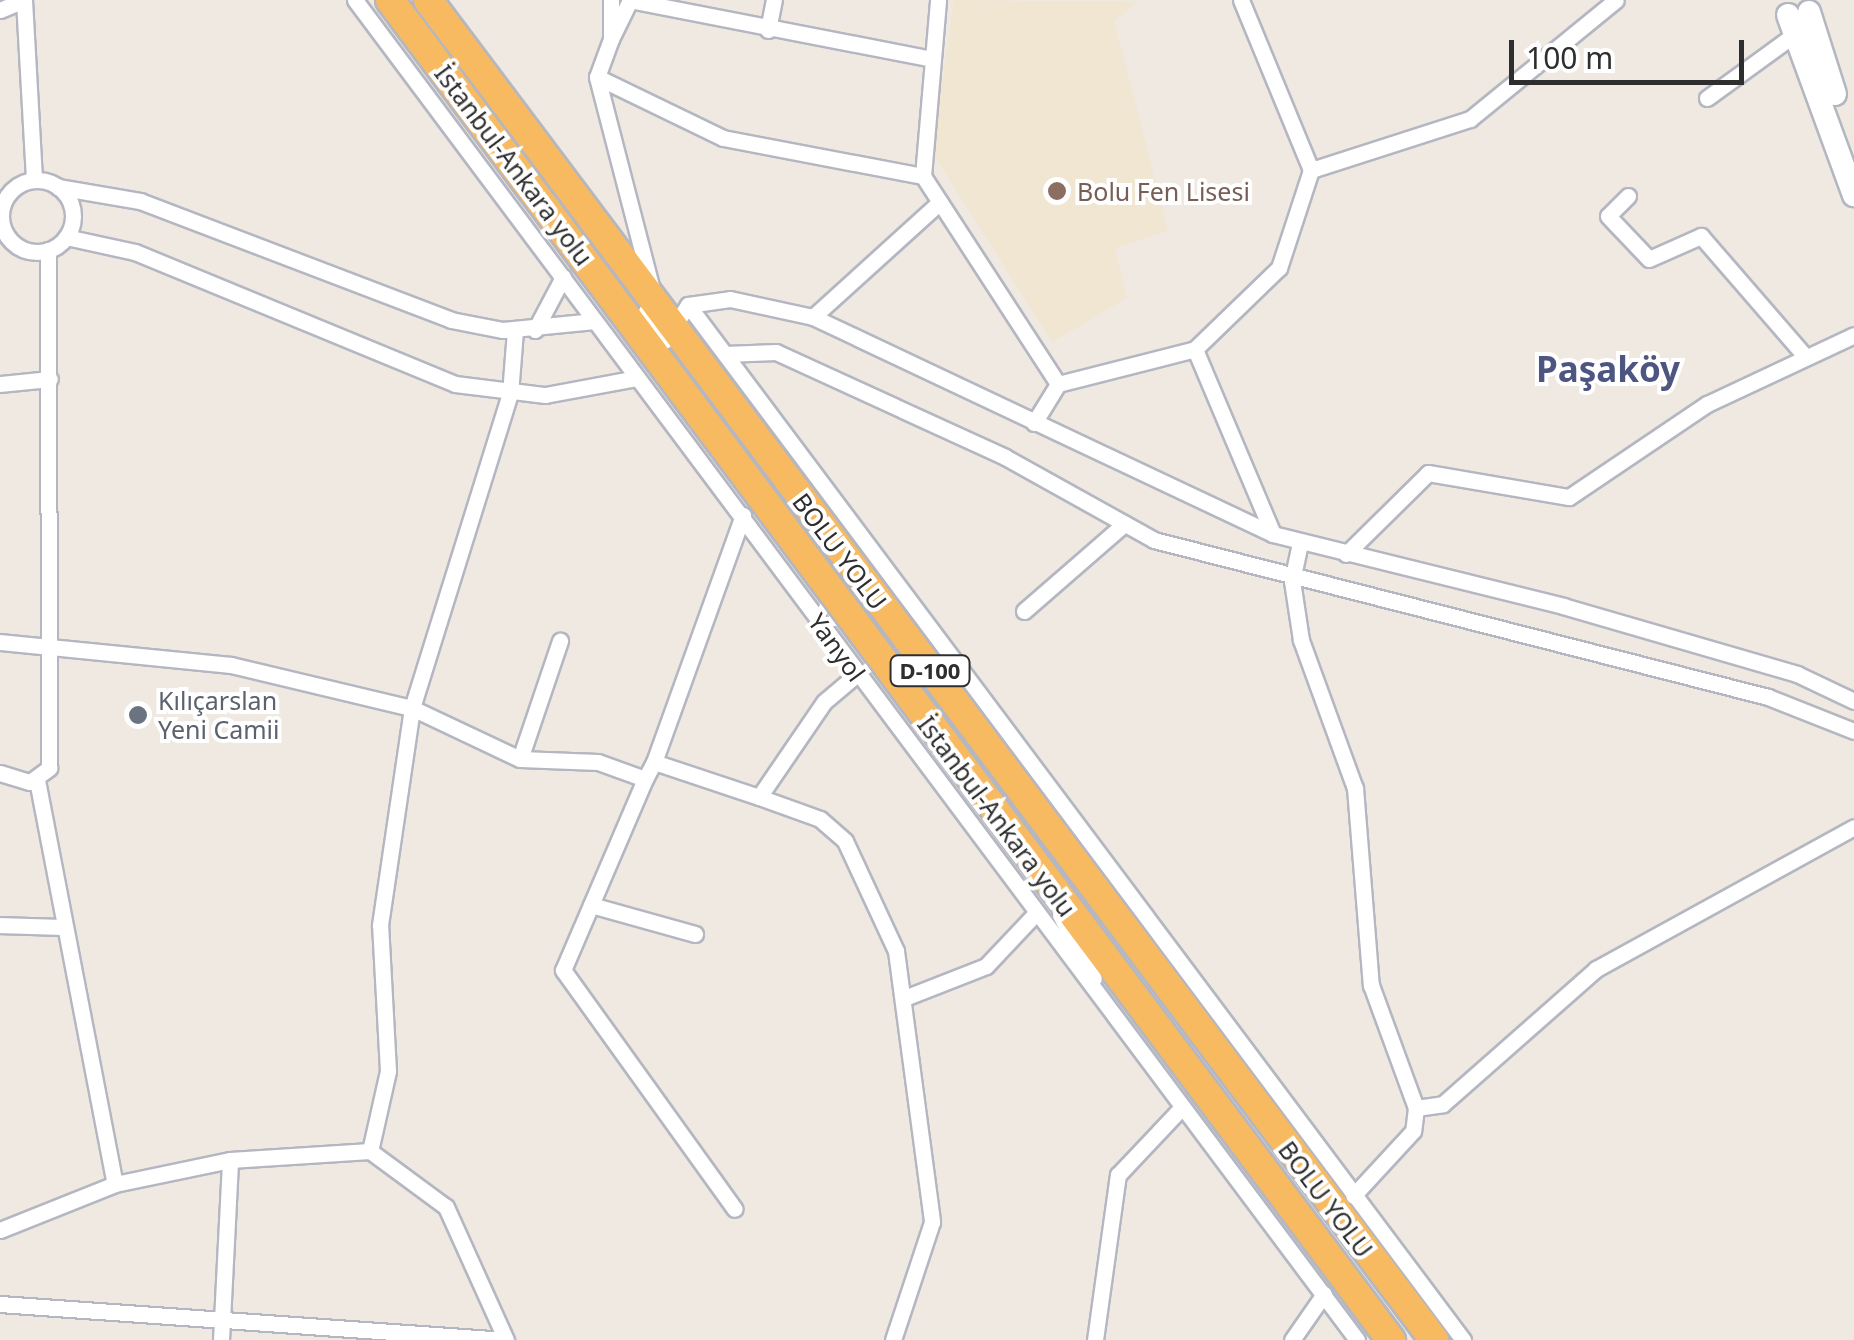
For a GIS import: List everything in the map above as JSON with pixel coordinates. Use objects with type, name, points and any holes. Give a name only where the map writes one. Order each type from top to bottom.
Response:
[{"type":"highway","name":"İstanbul-Ankara yolu","points":[[390,0],[1391,1340]]},
{"type":"highway","name":"BOLU YOLU","points":[[428,0],[1283,1124],[1434,1340]]},
{"type":"main road","points":[[1802,9],[1854,148]]},
{"type":"main road","points":[[1802,9],[1854,194]]},
{"type":"street","points":[[0,10],[24,0],[34,180]]},
{"type":"street","name":"Yanyol","points":[[355,0],[743,515],[1034,915],[1357,1340]]},
{"type":"street","points":[[438,0],[665,340]]},
{"type":"street","points":[[611,0],[611,39]]},
{"type":"street","points":[[665,340],[598,77],[630,0],[927,58]]},
{"type":"street","points":[[768,30],[774,0]]},
{"type":"street","points":[[938,0],[927,58],[923,176],[1058,384]]},
{"type":"street","points":[[1034,423],[1058,384],[1195,349],[1279,268],[1312,170],[1241,0]]},
{"type":"street","points":[[1312,170],[1470,119],[1616,0]]},
{"type":"street","points":[[1707,98],[1802,9]]},
{"type":"street","points":[[598,77],[723,138],[923,176]]},
{"type":"street","points":[[58,187],[73,213],[66,237],[48,250],[8,247],[2,225],[4,195],[34,180],[140,201],[451,320],[515,330],[595,320]]},
{"type":"street","points":[[1628,196],[1608,216],[1649,259],[1702,236],[1805,356]]},
{"type":"street","points":[[813,317],[940,202]]},
{"type":"street","points":[[66,237],[136,252],[456,384],[510,394],[637,378]]},
{"type":"street","points":[[38,780],[49,768],[55,648],[48,250]]},
{"type":"street","points":[[535,330],[563,276]]},
{"type":"street","points":[[665,340],[688,306],[730,299],[813,317],[1273,534],[1563,606],[1797,674],[1854,701]]},
{"type":"street","points":[[688,306],[1283,1124],[1353,1196],[1463,1340]]},
{"type":"street","points":[[370,1151],[388,1071],[380,925],[412,708],[510,394],[515,330]]},
{"type":"street","points":[[1346,554],[1428,473],[1569,497],[1706,404],[1854,335]]},
{"type":"street","points":[[1195,349],[1273,534]]},
{"type":"street","points":[[725,354],[776,352],[1005,457],[1124,524],[1292,581],[1750,692],[1854,730]]},
{"type":"street","points":[[0,384],[50,379]]},
{"type":"street","points":[[735,1209],[563,970],[654,762],[743,515]]},
{"type":"street","points":[[1024,610],[1124,524]]},
{"type":"street","points":[[1300,543],[1292,581],[1307,662],[1350,764],[1370,985],[1416,1108],[1413,1130],[1387,1166],[1353,1196]]},
{"type":"street","points":[[0,642],[231,665],[412,708],[520,759],[598,762],[645,779]]},
{"type":"street","points":[[520,759],[560,642]]},
{"type":"street","points":[[759,797],[824,702],[857,674]]},
{"type":"street","points":[[654,762],[820,819],[845,841],[907,997],[931,1235],[893,1340]]},
{"type":"street","points":[[0,773],[38,780]]},
{"type":"street","points":[[38,780],[115,1184]]},
{"type":"street","points":[[1416,1108],[1444,1104],[1596,969],[1854,826]]},
{"type":"street","points":[[1038,872],[1112,1014]]},
{"type":"street","points":[[591,905],[695,934]]},
{"type":"street","points":[[907,997],[986,966],[1034,915]]},
{"type":"street","points":[[0,925],[63,927]]},
{"type":"street","points":[[1094,1340],[1118,1175],[1182,1107]]},
{"type":"street","points":[[0,1230],[115,1184],[230,1160],[370,1151],[446,1207],[506,1340],[223,1316],[0,1304]]},
{"type":"street","points":[[221,1340],[230,1160]]},
{"type":"street","points":[[1292,1340],[1324,1294]]},
{"type":"shaded area","name":"Bolu Fen Lisesi","points":[[954,0],[1138,2],[1114,21],[1168,230],[1115,249],[1127,298],[1052,342],[932,152]]},
{"type":"place","name":"Bolu Fen Lisesi","points":[[1057,191]]},
{"type":"place","name":"Kılıçarslan Yeni Camii","points":[[138,715]]},
{"type":"district","name":"Paşaköy","points":[[1608,369]]}]
